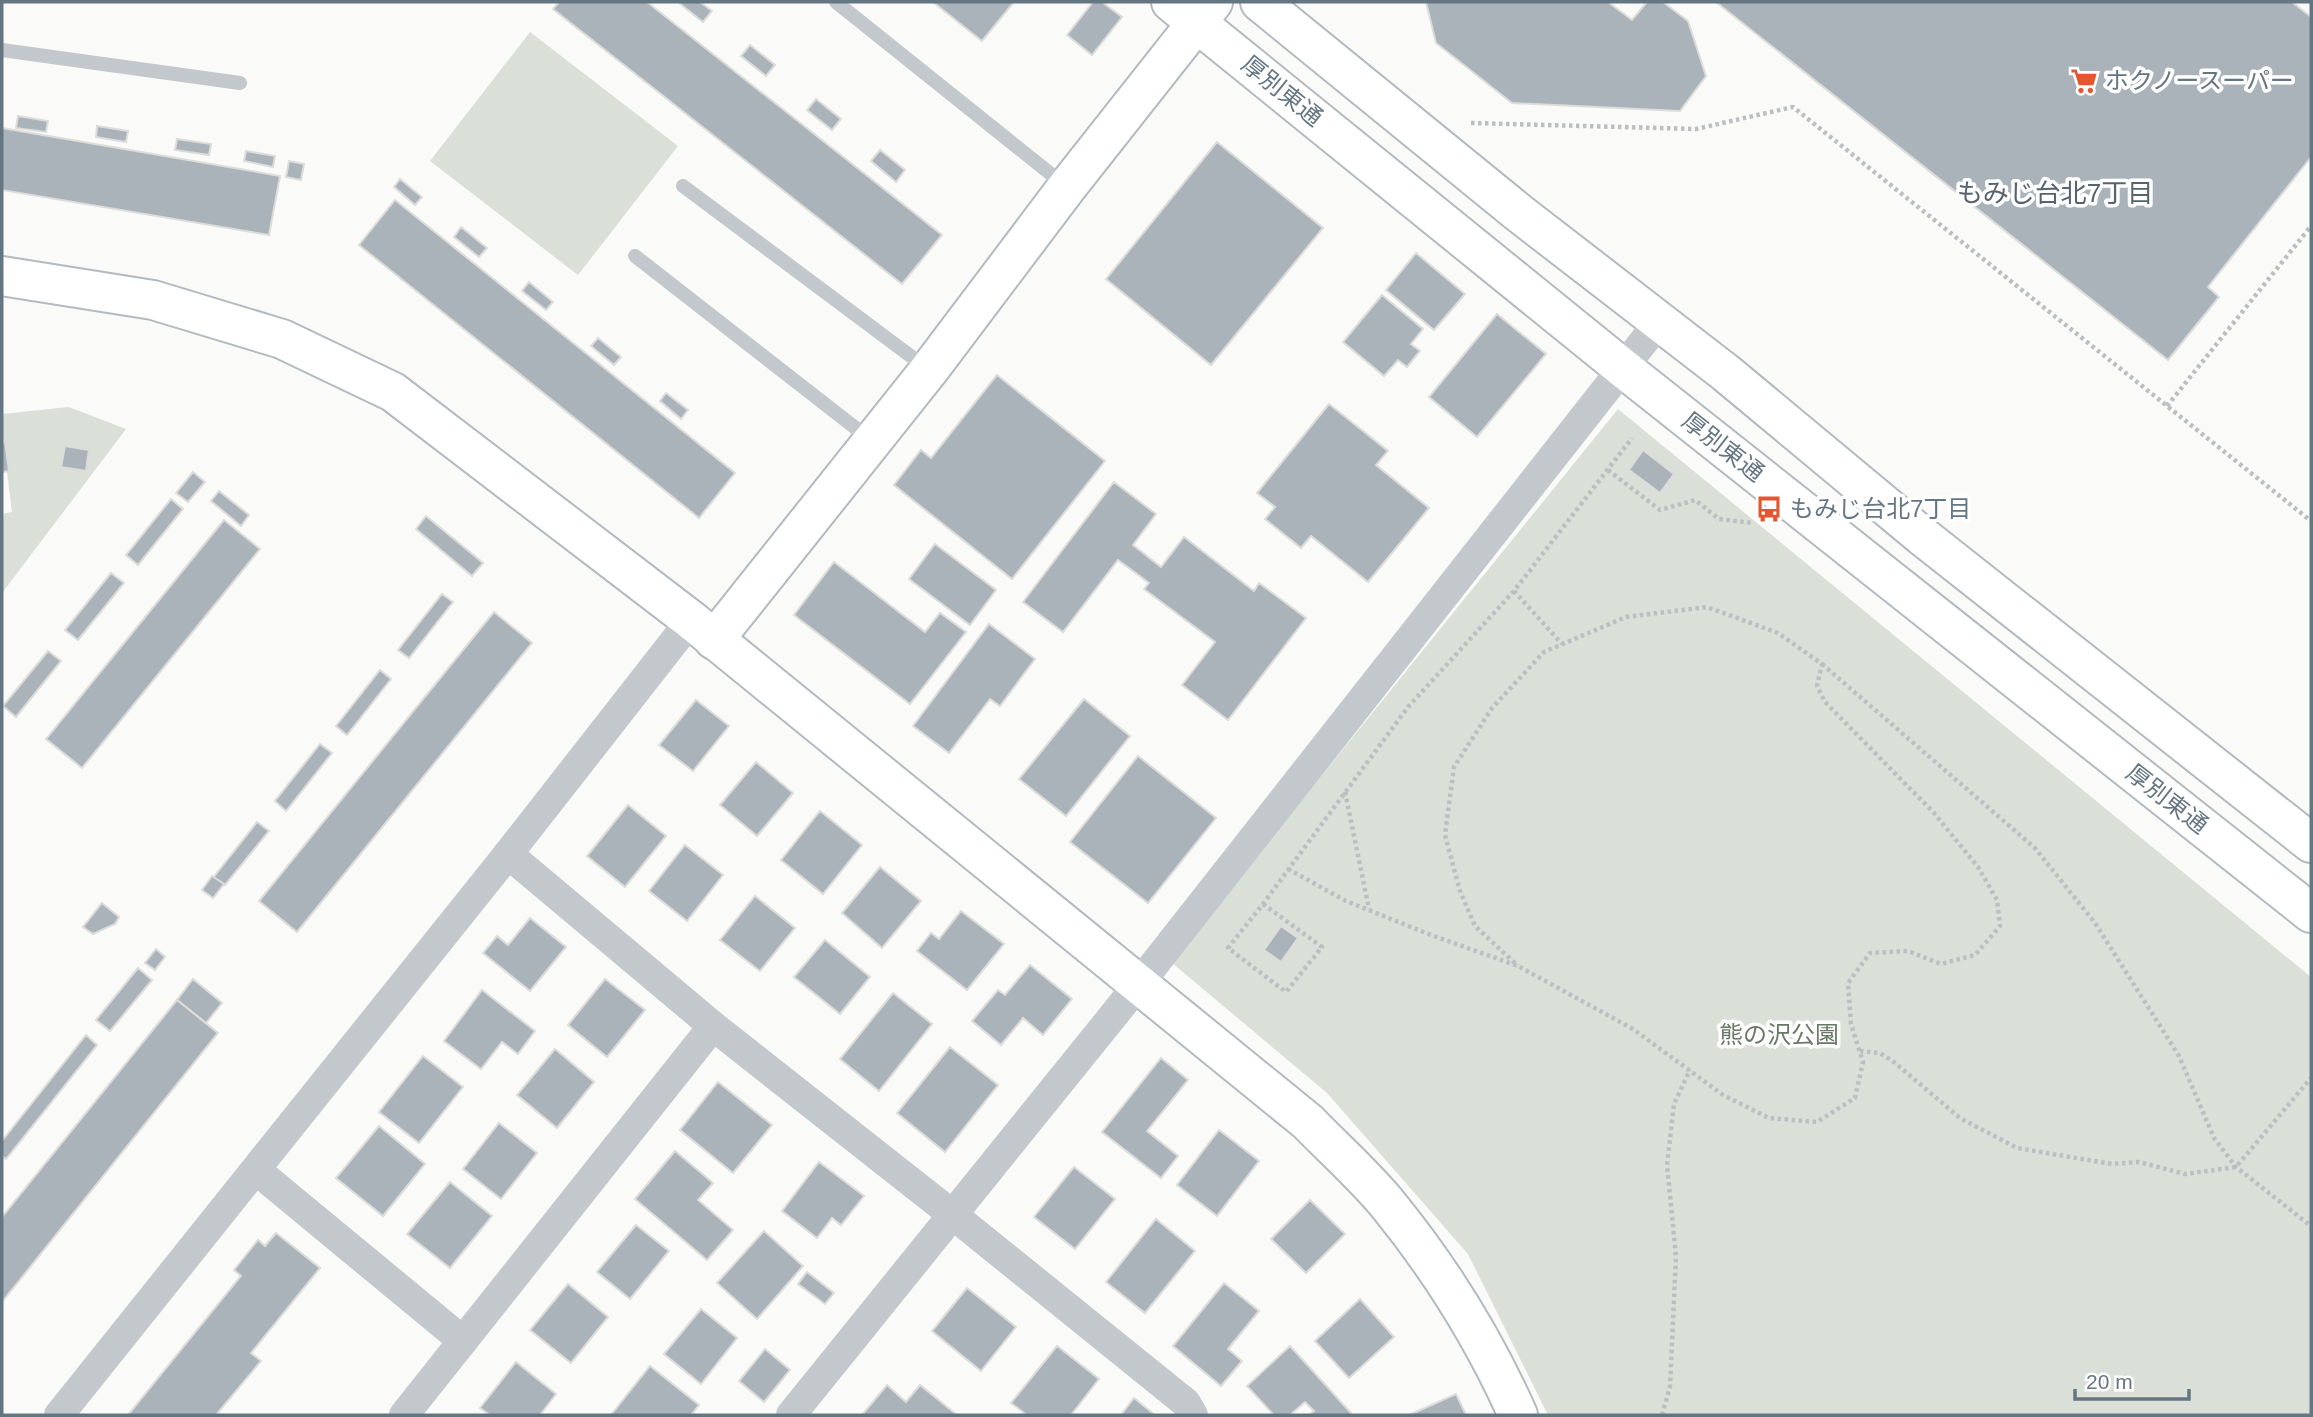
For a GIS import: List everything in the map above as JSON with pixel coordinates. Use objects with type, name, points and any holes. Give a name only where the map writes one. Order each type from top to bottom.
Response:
[{"type":"street","points":[[1261,2],[1519,213],[1726,373],[1922,536],[2311,843]]},
{"type":"street","points":[[59,1415],[508,854],[872,440],[929,370],[1067,187],[1194,8]]},
{"type":"street","name":"厚別東通","points":[[1194,8],[1624,369],[2311,913]]},
{"type":"street","points":[[2,276],[153,300],[282,339],[393,392],[703,630],[1308,1122],[1388,1205],[1447,1285],[1499,1373],[1518,1415]]},
{"type":"street","points":[[791,1415],[1138,985],[1660,322]]},
{"type":"street","points":[[508,854],[713,1026],[1186,1403],[1193,1415]]},
{"type":"street","points":[[404,1415],[713,1026]]},
{"type":"street","points":[[256,1170],[463,1341]]},
{"type":"lane","points":[[836,2],[1067,187]]},
{"type":"lane","points":[[2,50],[240,83]]},
{"type":"lane","points":[[683,186],[929,370]]},
{"type":"lane","points":[[635,256],[872,440]]},
{"type":"path","points":[[1471,123],[1696,129],[1793,107],[2311,521]]},
{"type":"path","points":[[2167,406],[2311,226]]},
{"type":"path","points":[[1263,904],[1322,947],[1286,992],[1228,948],[1408,707],[1514,591],[1632,438]]},
{"type":"path","points":[[1608,470],[1660,510],[1695,500],[1719,519],[1758,524]]},
{"type":"path","points":[[1514,591],[1562,644]]},
{"type":"path","points":[[1518,966],[1475,926],[1460,891],[1445,835],[1454,766],[1492,708],[1544,652],[1626,617],[1707,607],[1779,634],[1822,664],[2035,848],[2095,923],[2179,1056],[2214,1138],[2236,1167],[2311,1226]]},
{"type":"path","points":[[1288,869],[1346,901],[1518,966],[1633,1029],[1723,1095],[1769,1118],[1817,1122],[1855,1098],[1863,1062],[1851,1024],[1848,983],[1870,953],[1908,951],[1941,964],[1975,955],[2000,926],[1997,900],[1978,867],[1934,813],[1825,702],[1817,686],[1822,664]]},
{"type":"path","points":[[1345,792],[1369,910]]},
{"type":"path","points":[[1860,1051],[1880,1053],[1960,1118],[2017,1148],[2112,1164],[2139,1163],[2185,1174],[2236,1167],[2311,1077]]},
{"type":"path","points":[[1662,1415],[1670,1387],[1676,1256],[1667,1165],[1674,1104],[1690,1070]]},
{"type":"green space","points":[[530,32],[678,146],[578,275],[430,161]]},
{"type":"green space","points":[[69,407],[126,429],[2,593],[2,514],[12,512],[2,414]]},
{"type":"green space","name":"熊の沢公園","points":[[1618,409],[2311,977],[2311,1415],[1548,1415],[1468,1254],[1327,1093],[1171,962]]},
{"type":"building","points":[[559,2],[647,2],[942,235],[902,284],[553,9]]},
{"type":"building","points":[[678,2],[700,2],[712,11],[703,22]]},
{"type":"building","points":[[933,2],[1014,2],[982,41]]},
{"type":"building","points":[[1093,2],[1102,2],[1122,17],[1092,55],[1067,35]]},
{"type":"building","points":[[1426,2],[1608,2],[1632,20],[1647,2],[1663,2],[1688,21],[1706,76],[1680,111],[1512,103],[1436,43]]},
{"type":"building","points":[[1716,2],[2292,2],[2311,17],[2311,157],[2208,287],[2219,297],[2168,360]]},
{"type":"building","points":[[750,45],[775,65],[766,76],[741,56]]},
{"type":"building","points":[[816,99],[841,119],[832,130],[807,110]]},
{"type":"building","points":[[18,116],[48,121],[46,132],[16,128]]},
{"type":"building","points":[[97,126],[128,131],[126,142],[96,137]]},
{"type":"building","points":[[2,128],[280,176],[269,235],[2,190]]},
{"type":"building","points":[[177,139],[211,144],[209,155],[175,150]]},
{"type":"building","points":[[1217,142],[1323,228],[1211,365],[1106,279]]},
{"type":"building","points":[[880,150],[905,170],[896,182],[871,161]]},
{"type":"building","points":[[246,151],[275,156],[273,167],[244,161]]},
{"type":"building","points":[[289,161],[304,164],[301,180],[286,177]]},
{"type":"building","points":[[400,179],[422,197],[415,205],[394,187]]},
{"type":"building","points":[[395,200],[735,473],[699,518],[359,245]]},
{"type":"building","points":[[461,227],[487,248],[479,257],[454,237]]},
{"type":"building","points":[[1416,253],[1465,294],[1434,330],[1386,290]]},
{"type":"building","points":[[529,282],[553,302],[546,310],[522,291]]},
{"type":"building","points":[[1382,295],[1423,329],[1411,344],[1420,351],[1407,367],[1398,360],[1384,376],[1343,342]]},
{"type":"building","points":[[1497,314],[1546,354],[1477,437],[1429,397]]},
{"type":"building","points":[[598,338],[621,357],[614,365],[591,346]]},
{"type":"building","points":[[997,375],[1105,461],[1012,579],[894,485],[921,450],[931,458]]},
{"type":"building","points":[[666,393],[688,410],[681,419],[660,401]]},
{"type":"building","points":[[1329,404],[1388,451],[1376,465],[1429,508],[1368,582],[1311,536],[1301,548],[1265,519],[1275,507],[1257,493]]},
{"type":"building","points":[[5,442],[9,471],[2,472],[2,443]]},
{"type":"building","points":[[65,446],[89,450],[86,471],[61,467]]},
{"type":"building","points":[[1643,450],[1674,474],[1660,493],[1629,470]]},
{"type":"building","points":[[193,472],[205,482],[188,502],[176,493]]},
{"type":"building","points":[[1114,482],[1156,514],[1133,545],[1161,567],[1184,537],[1254,591],[1259,583],[1306,618],[1228,720],[1182,685],[1215,642],[1144,589],[1149,583],[1118,560],[1063,632],[1023,602]]},
{"type":"building","points":[[219,491],[249,515],[241,526],[211,501]]},
{"type":"building","points":[[171,499],[183,509],[138,565],[126,555]]},
{"type":"building","points":[[426,516],[483,563],[472,576],[416,529]]},
{"type":"building","points":[[224,520],[260,549],[82,768],[46,739]]},
{"type":"building","points":[[935,544],[996,590],[970,625],[909,579]]},
{"type":"building","points":[[834,562],[925,632],[940,613],[966,632],[910,704],[794,615]]},
{"type":"building","points":[[111,573],[124,583],[78,640],[65,630]]},
{"type":"building","points":[[442,594],[453,602],[409,658],[398,650]]},
{"type":"building","points":[[494,612],[532,643],[297,932],[259,901]]},
{"type":"building","points":[[989,624],[1035,659],[1000,706],[990,699],[949,753],[913,726]]},
{"type":"building","points":[[48,651],[61,661],[16,717],[3,706]]},
{"type":"building","points":[[380,670],[391,679],[347,735],[336,726]]},
{"type":"building","points":[[1084,699],[1130,736],[1066,816],[1019,779]]},
{"type":"building","points":[[696,700],[729,726],[693,771],[659,745]]},
{"type":"building","points":[[320,744],[332,753],[286,811],[275,801]]},
{"type":"building","points":[[1138,756],[1216,818],[1148,903],[1070,842]]},
{"type":"building","points":[[756,762],[793,793],[757,836],[720,805]]},
{"type":"building","points":[[628,805],[666,836],[625,887],[587,856]]},
{"type":"building","points":[[820,811],[862,845],[823,894],[781,860]]},
{"type":"building","points":[[257,822],[269,831],[225,885],[213,878]]},
{"type":"building","points":[[685,845],[723,875],[687,921],[649,891]]},
{"type":"building","points":[[880,867],[921,901],[882,948],[842,913]]},
{"type":"building","points":[[212,876],[224,884],[213,898],[202,890]]},
{"type":"building","points":[[755,896],[795,928],[760,971],[720,940]]},
{"type":"building","points":[[102,903],[119,917],[115,924],[93,934],[83,927]]},
{"type":"building","points":[[961,911],[1004,944],[967,990],[917,951],[931,933],[939,939]]},
{"type":"building","points":[[530,918],[566,947],[530,991],[483,953],[497,936],[508,945]]},
{"type":"building","points":[[1281,926],[1298,938],[1281,962],[1264,950]]},
{"type":"building","points":[[825,940],[870,977],[840,1014],[794,977]]},
{"type":"building","points":[[156,949],[165,957],[155,970],[145,963]]},
{"type":"building","points":[[1030,965],[1072,999],[1043,1035],[1023,1018],[1001,1045],[972,1021],[998,990],[1005,995]]},
{"type":"building","points":[[138,968],[152,980],[110,1031],[96,1020]]},
{"type":"building","points":[[193,979],[222,1003],[206,1023],[177,1000]]},
{"type":"building","points":[[605,979],[645,1010],[607,1057],[568,1025]]},
{"type":"building","points":[[482,990],[535,1031],[518,1054],[502,1042],[481,1069],[444,1041]]},
{"type":"building","points":[[893,993],[932,1024],[879,1091],[840,1059]]},
{"type":"building","points":[[177,1000],[218,1033],[2,1302],[2,1217]]},
{"type":"building","points":[[86,1035],[97,1045],[6,1159],[2,1156],[2,1141]]},
{"type":"building","points":[[950,1047],[998,1085],[945,1152],[897,1113]]},
{"type":"building","points":[[555,1049],[594,1082],[557,1128],[517,1095]]},
{"type":"building","points":[[423,1056],[463,1087],[419,1143],[379,1112]]},
{"type":"building","points":[[1161,1058],[1188,1080],[1147,1131],[1178,1156],[1161,1178],[1102,1132]]},
{"type":"building","points":[[718,1082],[772,1125],[733,1173],[680,1130]]},
{"type":"building","points":[[499,1123],[537,1153],[501,1199],[463,1169]]},
{"type":"building","points":[[379,1126],[425,1164],[383,1216],[336,1178]]},
{"type":"building","points":[[1219,1130],[1259,1161],[1217,1216],[1177,1185]]},
{"type":"building","points":[[675,1151],[713,1183],[698,1200],[733,1230],[707,1260],[635,1199]]},
{"type":"building","points":[[819,1162],[864,1196],[841,1225],[832,1218],[817,1238],[782,1211]]},
{"type":"building","points":[[1074,1167],[1115,1199],[1075,1249],[1034,1217]]},
{"type":"building","points":[[450,1182],[492,1216],[450,1268],[407,1234]]},
{"type":"building","points":[[1310,1200],[1345,1234],[1306,1273],[1271,1239]]},
{"type":"building","points":[[1156,1219],[1195,1251],[1145,1313],[1106,1282]]},
{"type":"building","points":[[636,1225],[669,1251],[630,1299],[597,1272]]},
{"type":"building","points":[[764,1231],[803,1266],[757,1319],[717,1283]]},
{"type":"building","points":[[276,1233],[320,1268],[251,1353],[261,1361],[216,1415],[128,1415],[241,1276],[234,1270],[258,1240],[265,1246]]},
{"type":"building","points":[[807,1272],[834,1293],[825,1304],[798,1284]]},
{"type":"building","points":[[1224,1283],[1259,1311],[1228,1349],[1242,1361],[1221,1386],[1173,1346]]},
{"type":"building","points":[[568,1284],[608,1317],[571,1363],[530,1330]]},
{"type":"building","points":[[967,1288],[1016,1327],[981,1371],[932,1331]]},
{"type":"building","points":[[1360,1299],[1394,1337],[1349,1378],[1315,1341]]},
{"type":"building","points":[[701,1309],[737,1338],[701,1384],[664,1354]]},
{"type":"building","points":[[1057,1346],[1099,1379],[1071,1415],[1027,1415],[1011,1403]]},
{"type":"building","points":[[1290,1346],[1351,1413],[1349,1415],[1309,1415],[1314,1411],[1305,1402],[1290,1415],[1274,1415],[1247,1386]]},
{"type":"building","points":[[765,1349],[790,1370],[764,1402],[739,1381]]},
{"type":"building","points":[[516,1362],[556,1394],[540,1415],[490,1415],[480,1408]]},
{"type":"building","points":[[650,1366],[699,1405],[691,1415],[611,1415]]},
{"type":"building","points":[[887,1385],[906,1402],[920,1385],[957,1415],[862,1415]]},
{"type":"building","points":[[1456,1394],[1466,1415],[1409,1415]]},
{"type":"building","points":[[1134,1398],[1155,1415],[1121,1415]]},
{"type":"place","name":"ホクノースーパー","points":[[2084,81]]},
{"type":"place","name":"もみじ台北7丁目","points":[[1769,509]]},
{"type":"district","name":"もみじ台北7丁目","points":[[2055,193]]}]
